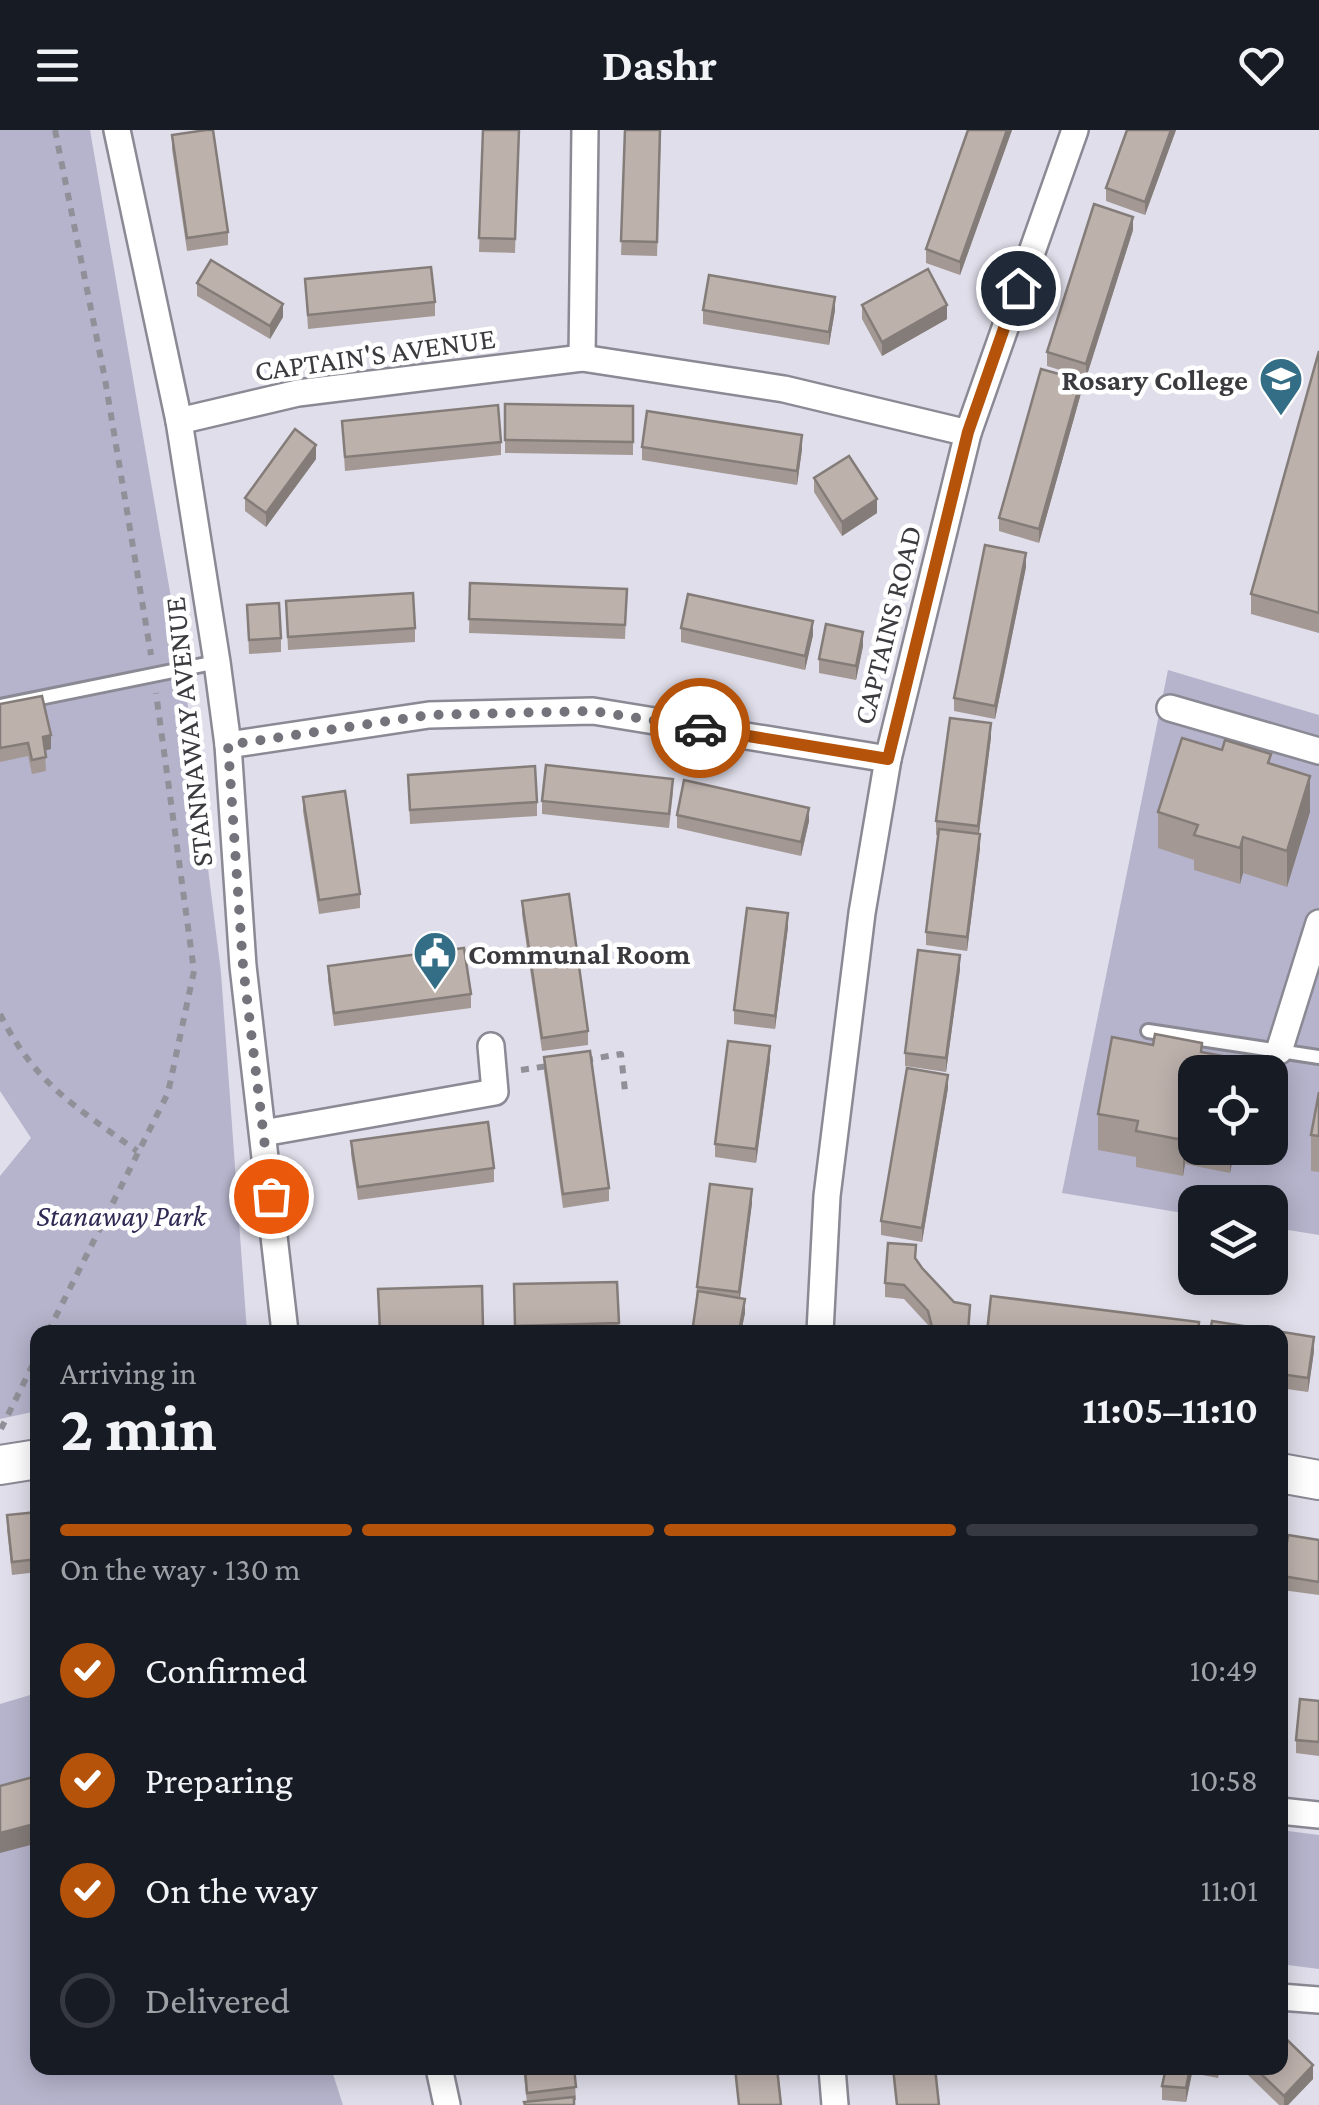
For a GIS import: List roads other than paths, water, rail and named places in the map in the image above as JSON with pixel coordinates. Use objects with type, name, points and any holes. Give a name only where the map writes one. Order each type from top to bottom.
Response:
[{"type":"street","points":[[582,358],[585,130]]},
{"type":"street","name":"CAPTAINS ROAD","points":[[820,1325],[827,1196],[862,912],[888,759],[968,432],[1075,130]]},
{"type":"street","name":"STANNAWAY AVENUE","points":[[118,131],[179,421],[228,745],[243,966],[284,1325]]},
{"type":"street","name":"CAPTAIN'S AVENUE","points":[[179,421],[298,393],[582,358],[784,389],[968,432]]},
{"type":"street","points":[[1170,708],[1319,751]]},
{"type":"street","points":[[228,745],[429,715],[593,711],[888,759]]},
{"type":"street","points":[[1278,1051],[1319,923]]},
{"type":"street","points":[[263,1133],[495,1092],[491,1046]]},
{"type":"street","points":[[0,1465],[30,1460]]},
{"type":"street","points":[[1288,1474],[1319,1480]]},
{"type":"street","points":[[1288,1813],[1319,1815]]},
{"type":"street","points":[[1288,1998],[1319,2000]]},
{"type":"street","points":[[440,2075],[447,2105]]},
{"type":"street","points":[[833,2075],[835,2105]]},
{"type":"lane","points":[[0,706],[153,671],[216,662]]},
{"type":"lane","points":[[1148,1031],[1319,1058]]},
{"type":"place","name":"Rosary College","points":[[1281,417]]},
{"type":"place","name":"Communal Room","points":[[435,991]]},
{"type":"park label","name":"Stanaway Park","points":[[121,1215]]}]
